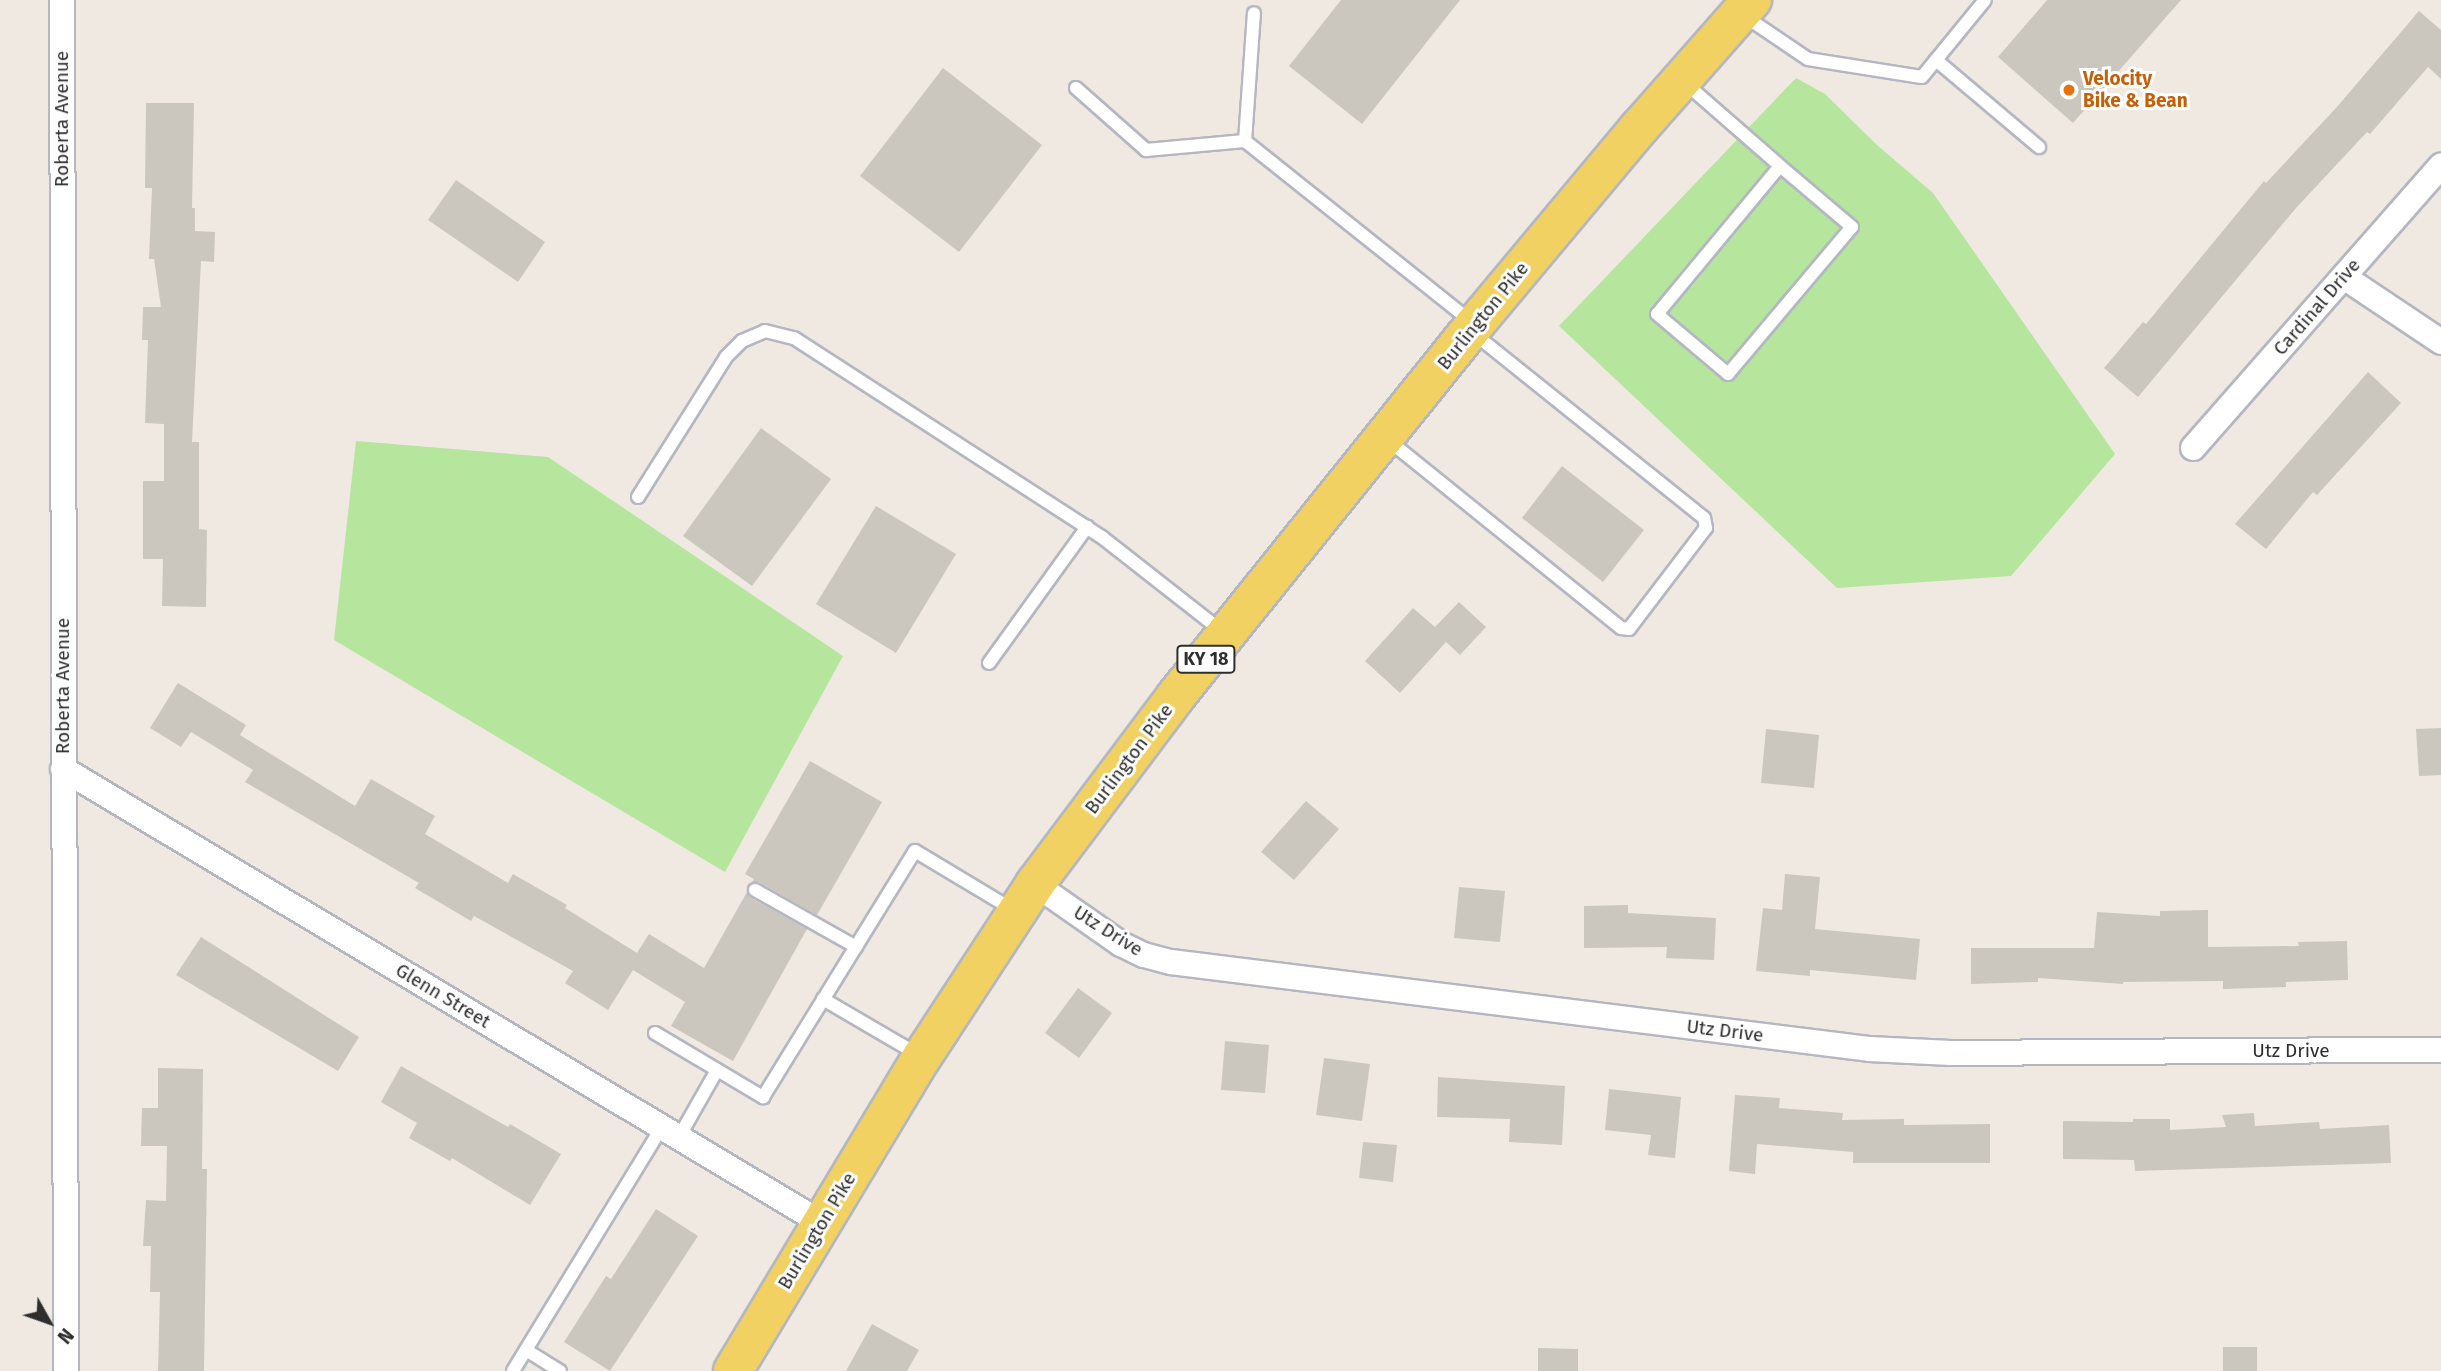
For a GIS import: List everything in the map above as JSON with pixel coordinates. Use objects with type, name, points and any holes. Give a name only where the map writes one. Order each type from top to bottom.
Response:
[{"type":"main road","name":"Burlington Pike","points":[[733,1371],[922,1057],[1026,898],[1226,635],[1473,328],[1746,7]]},
{"type":"street","name":"Roberta Avenue","points":[[62,0],[66,1371]]},
{"type":"street","name":"Cardinal Drive","points":[[2193,448],[2441,166]]},
{"type":"street","points":[[2343,277],[2441,342]]},
{"type":"street","name":"Glenn Street","points":[[64,769],[822,1223]]},
{"type":"street","name":"Utz Drive","points":[[1026,898],[1144,955],[1171,962],[1869,1049],[1951,1053],[2441,1050]]},
{"type":"lane","points":[[1746,7],[1808,59],[1923,77],[1985,0]]},
{"type":"lane","points":[[1245,141],[1254,13]]},
{"type":"lane","points":[[1936,60],[2039,147]]},
{"type":"lane","points":[[1682,81],[1852,227],[1728,374],[1657,314],[1780,166]]},
{"type":"lane","points":[[1076,88],[1146,150],[1245,141],[1704,518],[1706,528],[1629,629],[1621,628],[1385,437]]},
{"type":"lane","points":[[638,497],[726,357],[742,341],[765,331],[794,338],[1087,527],[1226,635]]},
{"type":"lane","points":[[989,663],[1087,527]]},
{"type":"lane","points":[[655,1033],[763,1097],[915,851],[1026,898]]},
{"type":"lane","points":[[755,890],[856,947]]},
{"type":"lane","points":[[823,999],[922,1057]]},
{"type":"lane","points":[[513,1371],[670,1132],[717,1070]]},
{"type":"lane","points":[[526,1350],[560,1371]]},
{"type":"green space","points":[[1796,78],[1825,94],[1877,145],[1933,193],[2115,454],[2011,576],[1837,588],[1559,326]]},
{"type":"green space","points":[[356,441],[548,457],[843,656],[725,872],[334,640]]},
{"type":"building","points":[[1341,0],[1460,0],[1362,124],[1289,66]]},
{"type":"building","name":"Velocity Bike & Bean","points":[[2047,0],[2181,0],[2073,123],[1998,57]]},
{"type":"building","points":[[2419,11],[2441,30],[2441,79],[2428,67],[2370,134],[2367,132],[2296,208],[2138,397],[2104,368],[2143,322],[2146,324],[2264,181],[2266,183],[2336,108]]},
{"type":"building","points":[[943,68],[1042,145],[959,252],[860,176]]},
{"type":"building","points":[[146,103],[194,103],[192,208],[195,208],[195,231],[215,232],[214,262],[201,261],[192,442],[199,442],[199,529],[207,530],[206,607],[162,606],[163,559],[143,559],[143,481],[164,481],[164,424],[145,423],[148,340],[142,340],[143,307],[161,307],[154,259],[149,259],[152,188],[145,188]]},
{"type":"building","points":[[456,180],[545,242],[518,282],[428,220]]},
{"type":"building","points":[[2368,372],[2401,403],[2317,495],[2313,492],[2266,549],[2235,524]]},
{"type":"building","points":[[761,428],[831,479],[752,586],[683,536]]},
{"type":"building","points":[[1562,466],[1644,530],[1603,582],[1522,518]]},
{"type":"building","points":[[876,506],[956,554],[896,653],[816,604]]},
{"type":"building","points":[[1459,602],[1486,627],[1460,655],[1446,642],[1400,693],[1365,661],[1413,608],[1435,627]]},
{"type":"building","points":[[178,683],[246,725],[240,735],[355,806],[371,779],[435,816],[425,834],[508,883],[513,874],[567,905],[565,908],[637,953],[649,934],[704,968],[747,892],[751,898],[807,929],[733,1061],[671,1026],[685,1002],[633,970],[608,1010],[565,983],[573,971],[474,916],[471,921],[415,888],[419,883],[245,782],[253,770],[191,732],[181,747],[150,728]]},
{"type":"building","points":[[2441,728],[2441,775],[2419,776],[2416,729]]},
{"type":"building","points":[[1766,729],[1819,735],[1814,788],[1761,783]]},
{"type":"building","points":[[810,761],[882,802],[817,915],[759,882],[752,882],[754,879],[745,874]]},
{"type":"building","points":[[1306,801],[1339,829],[1294,880],[1261,852]]},
{"type":"building","points":[[1785,874],[1820,877],[1815,929],[1920,939],[1916,980],[1810,970],[1810,976],[1756,971],[1763,908],[1782,910]]},
{"type":"building","points":[[1459,887],[1505,891],[1500,942],[1454,938]]},
{"type":"building","points":[[1628,905],[1628,913],[1716,918],[1714,960],[1666,958],[1667,947],[1584,948],[1584,906]]},
{"type":"building","points":[[2208,910],[2208,947],[2299,946],[2298,942],[2347,941],[2348,980],[2286,982],[2286,987],[2223,989],[2223,981],[2123,984],[2038,978],[2038,982],[1971,984],[1971,948],[2094,948],[2097,912],[2160,916],[2160,911]]},
{"type":"building","points":[[201,937],[359,1037],[338,1071],[176,975]]},
{"type":"building","points":[[1078,988],[1112,1013],[1079,1058],[1045,1033]]},
{"type":"building","points":[[1225,1041],[1269,1045],[1265,1093],[1221,1090]]},
{"type":"building","points":[[1324,1058],[1370,1064],[1362,1121],[1316,1115]]},
{"type":"building","points":[[401,1066],[561,1154],[530,1205],[452,1158],[450,1161],[409,1138],[417,1123],[381,1102]]},
{"type":"building","points":[[158,1068],[203,1069],[202,1169],[207,1169],[204,1371],[158,1371],[160,1292],[150,1292],[151,1246],[143,1246],[146,1200],[166,1201],[167,1146],[141,1146],[142,1108],[158,1108]]},
{"type":"building","points":[[1438,1077],[1565,1086],[1562,1145],[1509,1142],[1510,1119],[1437,1117]]},
{"type":"building","points":[[1609,1089],[1681,1097],[1675,1158],[1648,1155],[1651,1135],[1605,1130]]},
{"type":"building","points":[[1735,1095],[1780,1098],[1779,1108],[1843,1113],[1842,1120],[1904,1119],[1904,1125],[1990,1124],[1990,1163],[1853,1163],[1853,1152],[1757,1144],[1755,1174],[1729,1171]]},
{"type":"building","points":[[2254,1113],[2255,1126],[2319,1122],[2320,1129],[2389,1125],[2391,1163],[2135,1171],[2134,1160],[2063,1159],[2063,1121],[2133,1122],[2133,1119],[2170,1119],[2170,1130],[2226,1127],[2222,1115]]},
{"type":"building","points":[[1363,1142],[1397,1145],[1393,1182],[1359,1178]]},
{"type":"building","points":[[656,1209],[698,1236],[610,1371],[564,1342],[606,1276],[611,1279]]},
{"type":"building","points":[[872,1324],[919,1350],[907,1371],[846,1371]]},
{"type":"building","points":[[2223,1347],[2257,1347],[2257,1371],[2223,1371]]},
{"type":"building","points":[[1538,1348],[1578,1349],[1578,1371],[1538,1371]]},
{"type":"place","name":"Velocity Bike & Bean","points":[[2069,90]]}]
